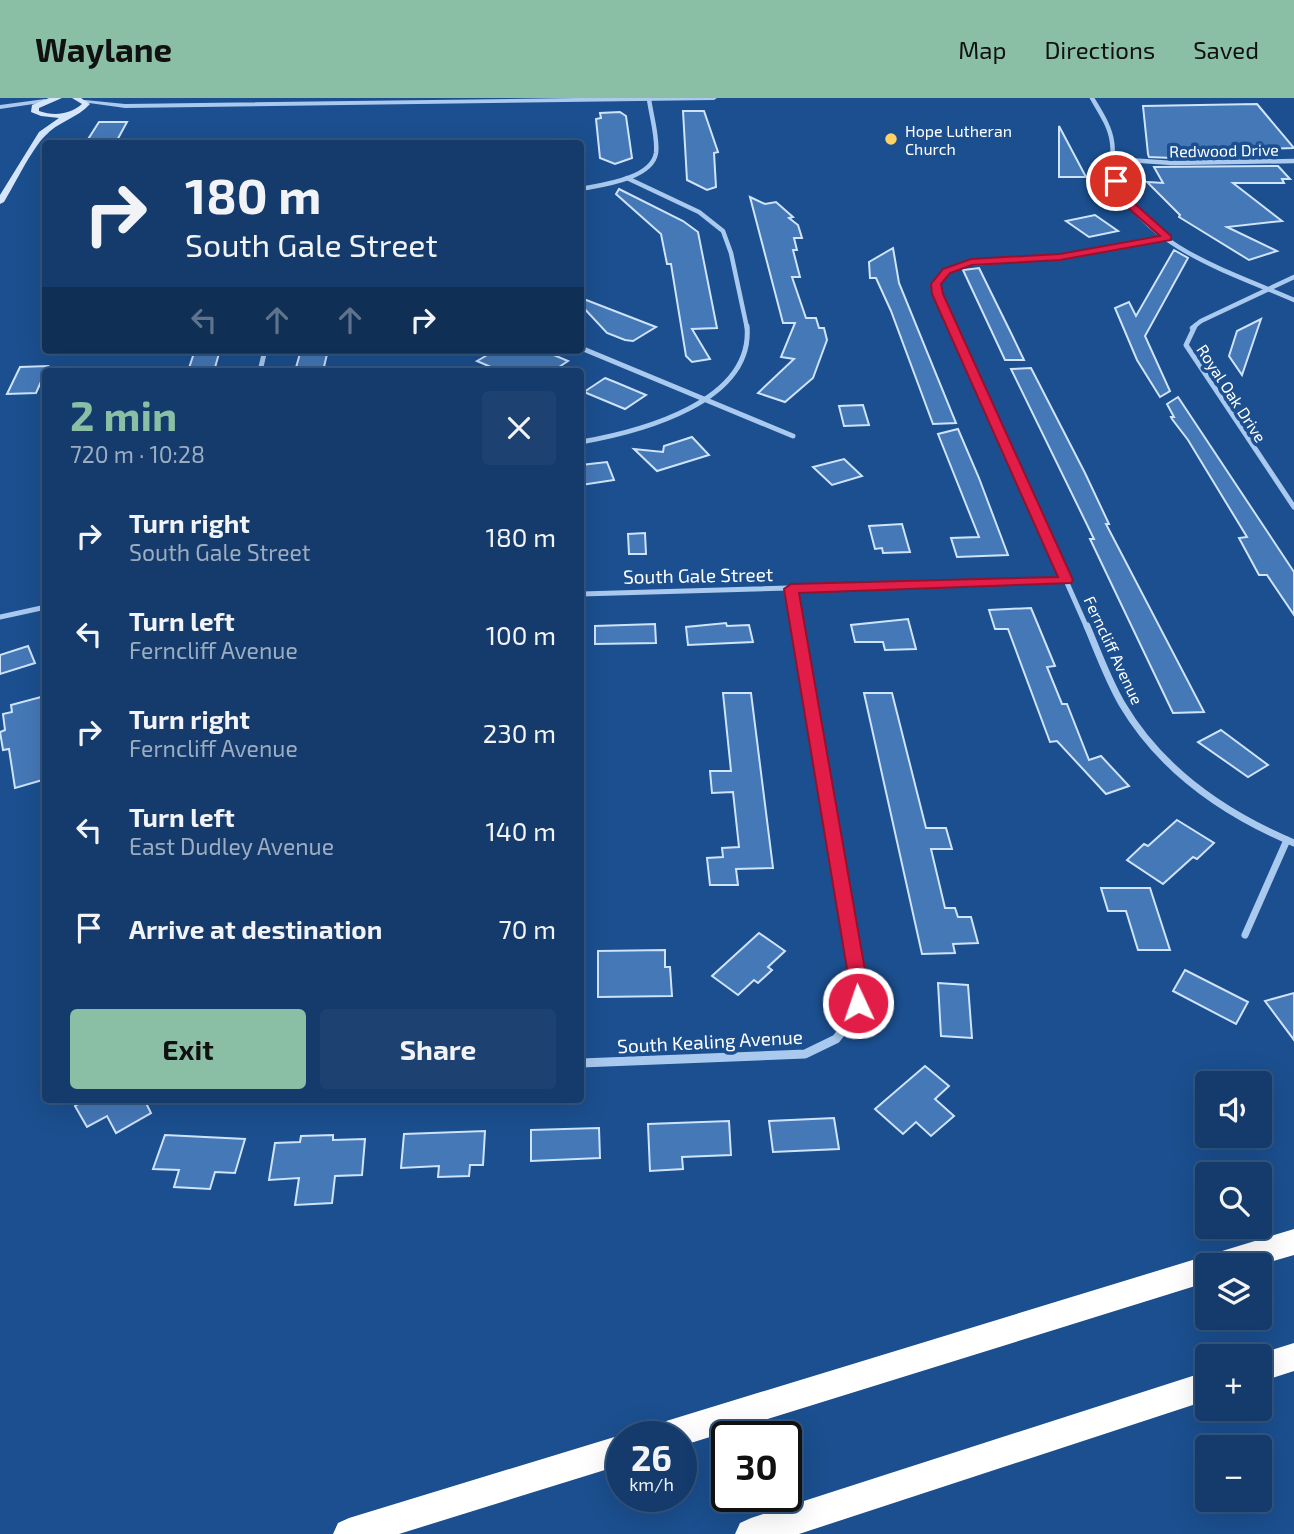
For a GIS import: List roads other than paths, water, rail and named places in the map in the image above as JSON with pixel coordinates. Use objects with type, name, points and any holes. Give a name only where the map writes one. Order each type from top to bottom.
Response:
[{"type":"highway","points":[[1258,1253],[1294,1242]]},
{"type":"highway","points":[[697,1426],[1195,1272]]},
{"type":"highway","points":[[1272,1364],[1294,1357]]},
{"type":"highway","points":[[751,1534],[1195,1389]]},
{"type":"highway","points":[[349,1534],[606,1455]]},
{"type":"main road","points":[[42,134],[43,125],[35,107],[52,99]]},
{"type":"main road","points":[[0,202],[42,134],[68,115],[84,108],[81,99]]},
{"type":"main road","points":[[37,113],[68,115]]},
{"type":"street","points":[[77,112],[125,106],[715,98]]},
{"type":"street","points":[[1092,98],[1110,133],[1116,181],[1123,196],[1141,217],[1167,238],[1208,261],[1294,300]]},
{"type":"street","points":[[0,107],[52,99]]},
{"type":"street","points":[[81,99],[125,106]]},
{"type":"street","points":[[584,188],[627,178],[649,167],[656,154],[649,99]]},
{"type":"street","points":[[0,107],[37,113]]},
{"type":"street","name":"Redwood Drive","points":[[1113,159],[1172,163],[1294,161]]},
{"type":"street","points":[[584,441],[657,423],[702,398],[720,386],[735,369],[743,355],[747,337],[726,234],[703,215],[627,178]]},
{"type":"street","name":"Ferncliff Avenue","points":[[1167,238],[1060,257],[971,262],[947,271],[936,284],[937,294],[1122,703],[1142,736],[1172,768],[1211,799],[1291,842]]},
{"type":"street","points":[[1270,289],[1294,277]]},
{"type":"street","name":"Royal Oak Drive","points":[[1270,289],[1201,321],[1191,329],[1186,345],[1294,507]]},
{"type":"street","points":[[584,349],[793,436]]},
{"type":"street","name":"South Gale Street","points":[[584,594],[1067,580]]},
{"type":"street","name":"South Kealing Avenue","points":[[584,1063],[805,1054],[832,1042],[845,1031],[858,1003],[860,993],[791,589]]},
{"type":"street","points":[[0,617],[42,608]]},
{"type":"street","points":[[1245,935],[1291,842]]},
{"type":"place","name":"Hope Lutheran Church","points":[[891,139]]}]
